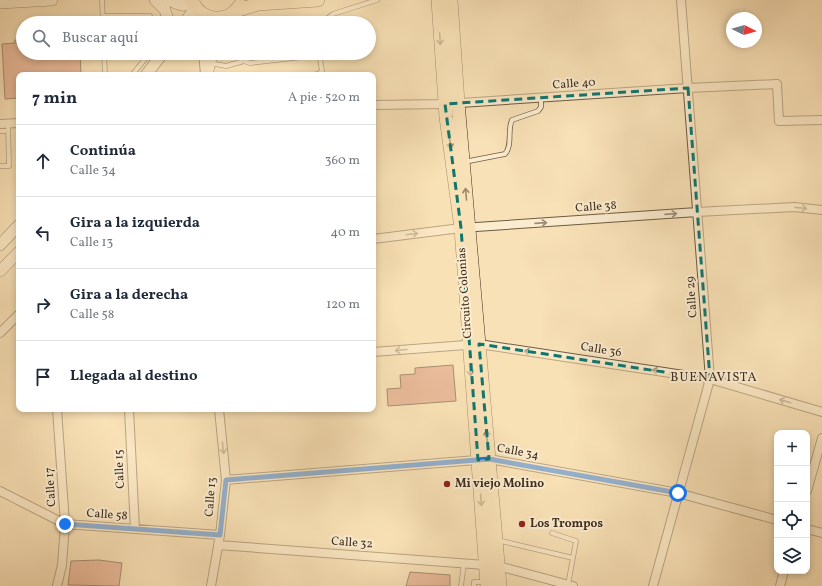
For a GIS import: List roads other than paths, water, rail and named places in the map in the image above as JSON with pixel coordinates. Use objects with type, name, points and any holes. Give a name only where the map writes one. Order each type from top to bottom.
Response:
[{"type":"main road","points":[[0,3],[52,0]]},
{"type":"main road","points":[[155,0],[166,10],[167,16]]},
{"type":"main road","points":[[169,0],[184,6],[188,5],[207,16]]},
{"type":"main road","points":[[234,12],[258,4],[318,0]]},
{"type":"main road","name":"Circuito Colonias","points":[[438,0],[452,104],[465,228],[484,460],[496,539],[500,586]]},
{"type":"main road","name":"Circuito Colonias","points":[[451,0],[452,104],[463,162],[465,228]]},
{"type":"main road","points":[[149,71],[158,60]]},
{"type":"main road","points":[[207,72],[210,60]]},
{"type":"main road","points":[[0,245],[16,228]]},
{"type":"main road","points":[[0,271],[16,255]]},
{"type":"main road","name":"Circuito Colonias","points":[[484,460],[485,564],[487,584]]},
{"type":"street","name":"Calle 29","points":[[653,586],[710,379],[681,0]]},
{"type":"street","points":[[204,60],[206,72]]},
{"type":"street","name":"Calle 40","points":[[376,105],[452,104],[688,88],[777,84],[779,121],[822,120]]},
{"type":"street","points":[[5,126],[16,124]]},
{"type":"street","name":"Calle 38","points":[[376,239],[465,228],[698,212],[794,207],[822,210]]},
{"type":"street","points":[[0,333],[16,317]]},
{"type":"street","name":"Calle 36","points":[[376,352],[474,344],[710,379],[822,412]]},
{"type":"street","name":"Calle 17","points":[[57,412],[65,524],[62,565],[57,586]]},
{"type":"street","name":"Calle 15","points":[[129,412],[135,528]]},
{"type":"street","name":"Calle 13","points":[[211,586],[220,535],[226,480],[219,412]]},
{"type":"street","points":[[810,480],[822,438]]},
{"type":"street","name":"Calle 34","points":[[226,480],[484,460],[678,493],[774,519]]},
{"type":"street","name":"Calle 58","points":[[0,491],[65,524],[220,535]]},
{"type":"street","points":[[810,530],[822,533]]},
{"type":"street","name":"Calle 32","points":[[218,545],[485,564]]},
{"type":"street","points":[[498,566],[571,585]]},
{"type":"street","points":[[780,586],[783,574]]},
{"type":"lane","points":[[102,0],[103,16],[150,16]]},
{"type":"lane","points":[[331,16],[377,0]]},
{"type":"lane","points":[[104,60],[105,72]]},
{"type":"lane","points":[[135,72],[145,60]]},
{"type":"lane","points":[[149,71],[150,60]]},
{"type":"lane","points":[[215,60],[226,66],[244,61],[250,63],[273,60]]},
{"type":"lane","points":[[320,60],[322,71],[321,72]]},
{"type":"lane","points":[[463,162],[504,154],[508,149],[512,120],[538,111],[541,107],[541,98]]},
{"type":"lane","points":[[0,131],[5,126]]},
{"type":"lane","points":[[0,166],[9,166],[5,126]]},
{"type":"lane","points":[[552,533],[576,541],[571,585]]},
{"type":"lane","points":[[496,539],[573,558]]},
{"type":"lane","points":[[461,586],[464,563]]},
{"type":"lane","points":[[474,586],[474,582],[487,584]]},
{"type":"place","name":"Mi viejo Molino","points":[[447,484]]},
{"type":"place","name":"Los Trompos","points":[[522,524]]},
{"type":"district","name":"BUENAVISTA","points":[[714,378]]}]
